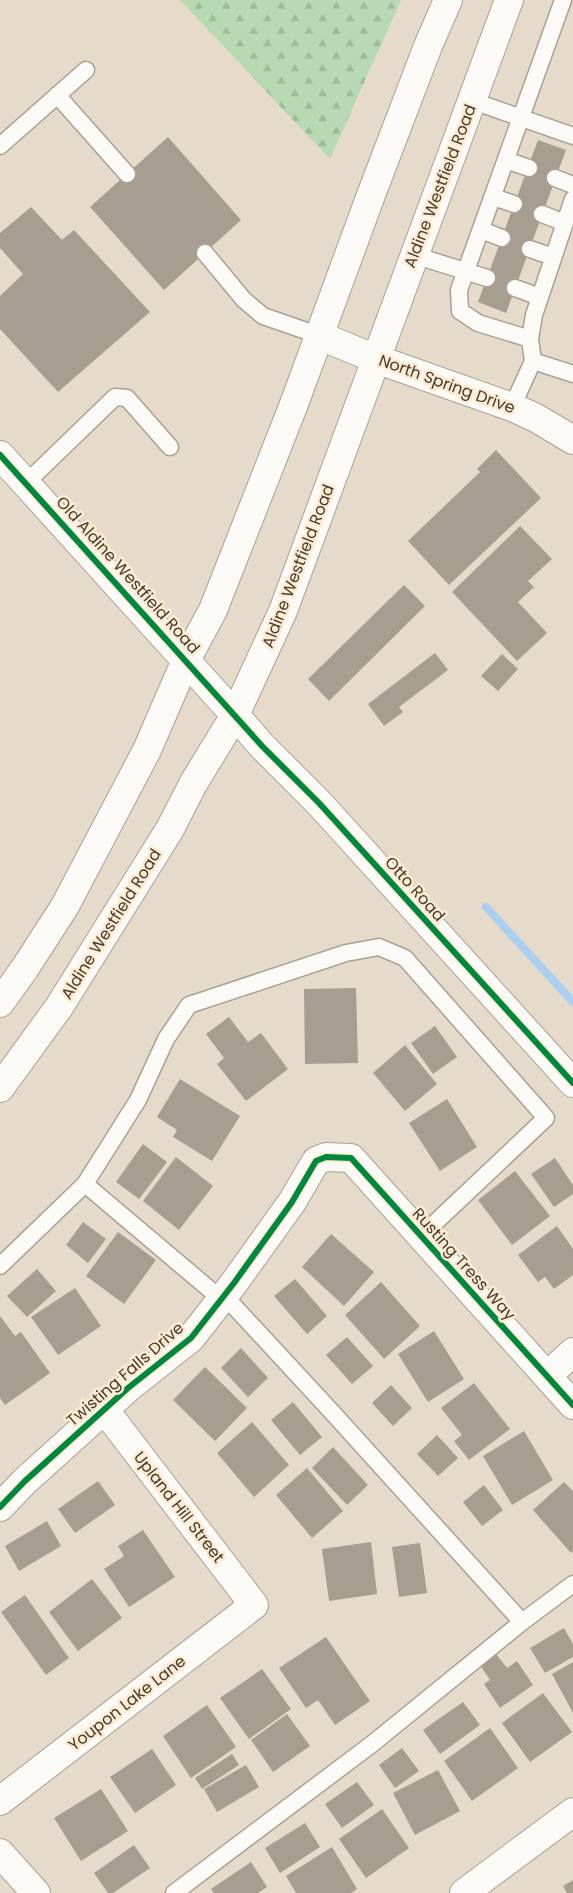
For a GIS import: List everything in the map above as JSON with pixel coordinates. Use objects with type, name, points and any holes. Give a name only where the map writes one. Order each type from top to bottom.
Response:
[{"type":"street","points":[[0,1003],[65,906],[147,750],[186,660],[213,610],[294,404],[318,335],[410,93],[448,0]]},
{"type":"street","name":"Aldine Westfield Road","points":[[0,1088],[60,1007],[170,829],[193,784],[235,715],[283,612],[509,0]]},
{"type":"street","name":"North Spring Drive","points":[[318,335],[376,359],[512,407],[536,418],[573,440]]},
{"type":"street","name":"Old Aldine Westfield Road","points":[[0,455],[235,715]]},
{"type":"street","name":"Otto Road","points":[[235,715],[262,746],[319,803],[573,1083]]},
{"type":"street","name":"Rusting Tress Way","points":[[326,1157],[351,1158],[573,1406]]},
{"type":"street","name":"Twisting Falls Drive","points":[[0,1507],[25,1480],[104,1409],[191,1338],[292,1202],[316,1161],[326,1157]]},
{"type":"street","points":[[547,1376],[573,1352]]},
{"type":"street","name":"Upland Hill Street","points":[[104,1409],[254,1605]]},
{"type":"street","name":"Youpon Lake Lane","points":[[0,1801],[254,1605]]},
{"type":"street","points":[[464,1893],[573,1812]]},
{"type":"street","points":[[0,1853],[36,1893]]},
{"type":"lane","points":[[530,339],[478,323],[460,311],[459,290],[563,0]]},
{"type":"lane","points":[[0,146],[86,70]]},
{"type":"lane","points":[[57,95],[127,174]]},
{"type":"lane","points":[[473,100],[573,136]]},
{"type":"lane","points":[[506,160],[529,168]]},
{"type":"lane","points":[[555,178],[573,185]]},
{"type":"lane","points":[[493,197],[514,204]]},
{"type":"lane","points":[[512,407],[534,361],[530,339],[534,316],[573,199]]},
{"type":"lane","points":[[542,214],[565,223]]},
{"type":"lane","points":[[481,230],[502,238]]},
{"type":"lane","points":[[530,249],[553,257]]},
{"type":"lane","points":[[205,253],[244,300],[264,316],[318,335]]},
{"type":"lane","points":[[414,255],[487,278]]},
{"type":"lane","points":[[515,288],[540,297]]},
{"type":"lane","points":[[534,361],[573,374]]},
{"type":"lane","points":[[26,483],[115,397],[127,398],[170,447]]},
{"type":"lane","points":[[0,1266],[85,1184],[138,1100],[166,1039],[189,1005],[346,952],[379,947],[405,958],[546,1118],[421,1236]]},
{"type":"lane","points":[[85,1184],[221,1298],[232,1304],[332,1411],[522,1622]]},
{"type":"lane","points":[[174,1893],[372,1744],[522,1622],[573,1584]]},
{"type":"green space","points":[[180,0],[401,0],[330,159]]},
{"type":"building","points":[[168,137],[241,220],[164,290],[90,207]]},
{"type":"building","points":[[538,140],[566,150],[506,313],[478,302]]},
{"type":"building","points":[[31,207],[62,240],[74,230],[150,312],[58,392],[0,329],[0,296],[23,274],[0,248],[0,233]]},
{"type":"building","points":[[496,450],[541,498],[449,585],[408,541],[480,472],[477,469]]},
{"type":"building","points":[[520,526],[552,559],[528,581],[534,587],[518,602],[547,633],[517,661],[452,592]]},
{"type":"building","points":[[404,585],[425,606],[329,701],[308,679]]},
{"type":"building","points":[[435,653],[448,670],[399,707],[403,712],[384,726],[368,704]]},
{"type":"building","points":[[502,654],[518,669],[498,691],[481,676]]},
{"type":"building","points":[[356,988],[358,1063],[305,1064],[304,989]]},
{"type":"building","points":[[229,1017],[248,1042],[261,1033],[288,1069],[246,1101],[217,1064],[224,1058],[206,1034]]},
{"type":"building","points":[[435,1026],[457,1057],[433,1074],[411,1043]]},
{"type":"building","points":[[405,1045],[437,1084],[405,1111],[373,1073]]},
{"type":"building","points":[[180,1079],[240,1116],[212,1161],[173,1137],[177,1130],[157,1117]]},
{"type":"building","points":[[447,1099],[477,1147],[440,1171],[409,1123]]},
{"type":"building","points":[[143,1144],[167,1162],[139,1199],[116,1182]]},
{"type":"building","points":[[176,1157],[213,1186],[179,1230],[143,1201]]},
{"type":"building","points":[[555,1158],[573,1185],[573,1194],[554,1207],[531,1174]]},
{"type":"building","points":[[515,1171],[550,1216],[512,1245],[478,1200]]},
{"type":"building","points":[[83,1222],[106,1239],[88,1263],[66,1245]]},
{"type":"building","points":[[557,1226],[573,1249],[573,1275],[554,1289],[545,1277],[538,1282],[518,1255]]},
{"type":"building","points":[[118,1232],[156,1260],[124,1304],[86,1276]]},
{"type":"building","points":[[331,1234],[374,1272],[344,1306],[302,1267]]},
{"type":"building","points":[[37,1269],[56,1291],[27,1317],[7,1296]]},
{"type":"building","points":[[295,1279],[327,1316],[307,1334],[274,1296]]},
{"type":"building","points":[[381,1282],[420,1326],[384,1359],[345,1315]]},
{"type":"building","points":[[75,1288],[101,1326],[58,1355],[31,1317]]},
{"type":"building","points":[[0,1316],[15,1336],[21,1332],[50,1373],[5,1405],[0,1398]]},
{"type":"building","points":[[434,1331],[464,1379],[428,1402],[398,1354]]},
{"type":"building","points":[[347,1337],[373,1366],[352,1384],[326,1355]]},
{"type":"building","points":[[241,1348],[268,1378],[248,1397],[221,1368]]},
{"type":"building","points":[[205,1367],[247,1408],[215,1441],[173,1400]]},
{"type":"building","points":[[474,1383],[510,1429],[469,1460],[454,1441],[462,1435],[441,1408]]},
{"type":"building","points":[[391,1385],[412,1408],[393,1426],[372,1403]]},
{"type":"building","points":[[293,1402],[322,1437],[300,1455],[271,1420]]},
{"type":"building","points":[[252,1422],[289,1465],[254,1497],[217,1453]]},
{"type":"building","points":[[524,1431],[553,1480],[512,1505],[483,1456]]},
{"type":"building","points":[[437,1435],[458,1458],[438,1476],[417,1454]]},
{"type":"building","points":[[333,1447],[368,1485],[347,1505],[312,1468]]},
{"type":"building","points":[[307,1468],[343,1511],[312,1538],[276,1495]]},
{"type":"building","points":[[98,1481],[115,1505],[75,1533],[58,1509]]},
{"type":"building","points":[[564,1482],[573,1491],[573,1551],[571,1553],[533,1510]]},
{"type":"building","points":[[484,1485],[503,1510],[482,1526],[463,1502]]},
{"type":"building","points":[[47,1521],[61,1546],[19,1571],[5,1546]]},
{"type":"building","points":[[143,1530],[175,1577],[129,1607],[104,1569],[124,1556],[118,1546]]},
{"type":"building","points":[[371,1542],[377,1594],[329,1601],[322,1549]]},
{"type":"building","points":[[420,1543],[427,1593],[399,1597],[392,1547]]},
{"type":"building","points":[[92,1579],[122,1618],[78,1651],[49,1612]]},
{"type":"building","points":[[25,1595],[69,1658],[46,1675],[1,1612]]},
{"type":"building","points":[[564,1628],[573,1644],[573,1657],[545,1673],[530,1648]]},
{"type":"building","points":[[326,1637],[370,1701],[335,1725],[318,1700],[306,1708],[279,1668]]},
{"type":"building","points":[[496,1654],[507,1668],[517,1661],[533,1685],[500,1708],[484,1684],[490,1680],[480,1665]]},
{"type":"building","points":[[573,1662],[573,1713],[552,1674]]},
{"type":"building","points":[[262,1669],[291,1709],[249,1739],[220,1698]]},
{"type":"building","points":[[543,1693],[572,1732],[530,1762],[502,1723]]},
{"type":"building","points":[[463,1702],[480,1725],[440,1754],[423,1730]]},
{"type":"building","points":[[207,1705],[236,1747],[191,1778],[163,1736]]},
{"type":"building","points":[[287,1714],[310,1746],[273,1772],[251,1740]]},
{"type":"building","points":[[490,1728],[518,1768],[472,1801],[444,1761]]},
{"type":"building","points":[[402,1748],[419,1771],[395,1788],[379,1765]]},
{"type":"building","points":[[152,1749],[176,1785],[135,1813],[110,1777]]},
{"type":"building","points":[[232,1754],[239,1765],[202,1789],[195,1778]]},
{"type":"building","points":[[246,1765],[259,1787],[217,1812],[204,1789]]},
{"type":"building","points":[[438,1770],[460,1811],[415,1835],[393,1793]]},
{"type":"building","points":[[357,1782],[374,1805],[342,1828],[325,1804]]},
{"type":"building","points":[[101,1789],[128,1831],[81,1861],[54,1818]]},
{"type":"building","points":[[382,1809],[409,1848],[366,1878],[339,1839]]},
{"type":"building","points":[[305,1823],[320,1847],[280,1873],[265,1848]]},
{"type":"building","points":[[134,1845],[150,1868],[113,1893],[108,1893],[94,1873]]},
{"type":"building","points":[[332,1847],[357,1889],[351,1893],[296,1893],[286,1876]]},
{"type":"building","points":[[251,1862],[267,1887],[258,1893],[214,1893],[211,1889]]},
{"type":"building","points":[[573,1880],[573,1893],[567,1893],[563,1886]]},
{"type":"waterway","points":[[486,907],[573,1002]]},
{"type":"cycle path","points":[[0,455],[262,746],[319,803],[573,1083]]},
{"type":"cycle path","points":[[0,1507],[25,1481],[128,1388],[191,1338],[234,1283],[292,1202],[316,1161],[326,1157],[351,1158],[573,1405]]}]
